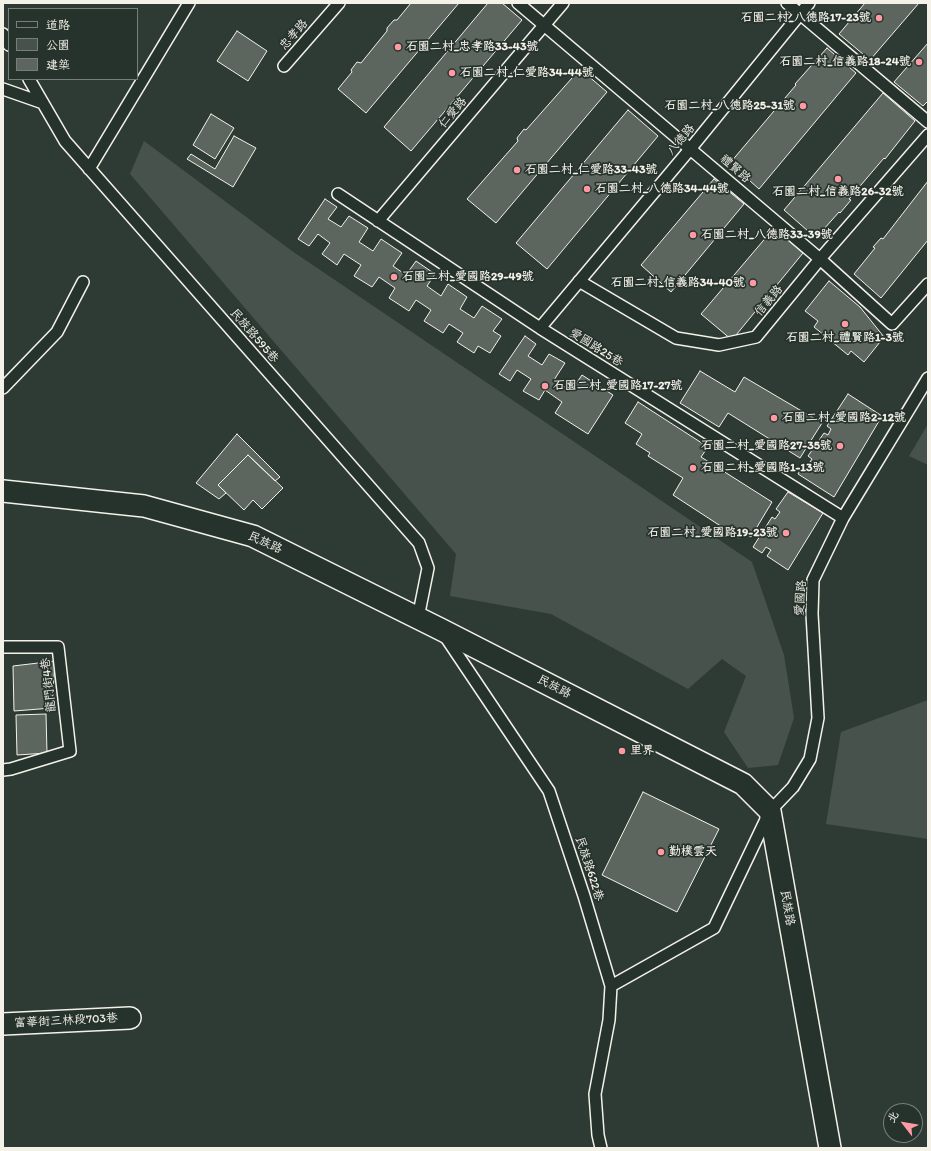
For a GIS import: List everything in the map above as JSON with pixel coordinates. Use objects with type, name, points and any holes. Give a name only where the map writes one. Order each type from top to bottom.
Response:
[{"type":"street","name":"民族路","points":[[3,491],[144,506],[252,536],[440,629],[743,784],[770,812],[830,1148]]},
{"type":"street","name":"富華街三林段703巷","points":[[3,1024],[130,1018]]},
{"type":"lane","points":[[89,169],[189,3]]},
{"type":"lane","name":"忠孝路","points":[[284,66],[339,3]]},
{"type":"lane","name":"禮賢路","points":[[518,3],[691,148],[820,259],[892,324],[928,284]]},
{"type":"lane","name":"仁愛路","points":[[378,221],[563,3]]},
{"type":"lane","points":[[787,3],[928,122]]},
{"type":"lane","name":"八德路","points":[[540,328],[691,148],[809,3]]},
{"type":"lane","points":[[3,34],[8,43]]},
{"type":"lane","name":"民族路595巷","points":[[30,80],[65,142],[420,543],[428,568],[418,618]]},
{"type":"lane","points":[[3,89],[43,103]]},
{"type":"lane","name":"信義路","points":[[579,281],[676,338],[719,345],[756,337],[820,259],[928,135]]},
{"type":"lane","name":"愛國路25巷","points":[[338,194],[540,328],[843,518]]},
{"type":"lane","points":[[3,388],[57,332],[83,282]]},
{"type":"lane","name":"愛國路","points":[[611,986],[714,928],[770,812],[793,787],[810,759],[818,718],[812,614],[813,580],[843,518],[928,378]]},
{"type":"lane","name":"民族路622巷","points":[[440,629],[549,791],[584,896],[611,986],[609,1020],[595,1094],[598,1135],[601,1148]]},
{"type":"lane","name":"龍門街4巷","points":[[3,647],[58,647],[70,751],[11,770],[3,770]]},
{"type":"green space","points":[[144,141],[292,251],[752,562],[784,655],[794,718],[778,765],[748,768],[724,732],[746,676],[722,659],[688,689],[551,614],[450,596],[456,554],[130,174]]},
{"type":"green space","points":[[928,424],[928,465],[909,456]]},
{"type":"green space","points":[[928,700],[928,839],[826,824],[841,732]]},
{"type":"building","name":"石園二村_忠孝路33-43號","points":[[411,3],[459,3],[366,113],[338,89],[352,72],[351,70],[357,62],[361,63],[387,31],[387,28],[394,20],[397,20]]},
{"type":"building","name":"石園二村_仁愛路34-44號","points":[[488,3],[502,3],[522,20],[411,151],[384,127]]},
{"type":"building","name":"石園二村_八德路17-23號","points":[[865,3],[919,3],[870,60],[839,34]]},
{"type":"building","points":[[237,31],[267,51],[248,81],[217,61]]},
{"type":"building","name":"石園二村_信義路18-24號","points":[[928,43],[928,101],[923,106],[894,82]]},
{"type":"building","name":"石園二村_八德路25-31號","points":[[827,48],[856,73],[759,189],[730,163],[796,85],[795,84]]},
{"type":"building","name":"石園二村_仁愛路33-43號","points":[[580,69],[607,92],[496,223],[467,199],[518,141],[517,138],[524,129],[526,130]]},
{"type":"building","name":"石園二村_信義路26-32號","points":[[883,93],[915,121],[885,159],[884,158],[849,199],[851,200],[840,213],[839,212],[816,238],[784,210]]},
{"type":"building","name":"石園二村_八德路34-44號","points":[[628,110],[658,136],[547,269],[516,243]]},
{"type":"building","points":[[211,114],[234,128],[215,159],[193,145]]},
{"type":"building","points":[[234,136],[256,148],[233,187],[187,159],[191,154],[215,169]]},
{"type":"building","name":"石園二村_八德路33-39號","points":[[714,179],[744,204],[671,292],[641,265]]},
{"type":"building","points":[[928,181],[928,240],[881,298],[854,274],[875,248],[873,247],[881,238],[883,239]]},
{"type":"building","name":"石園二村_愛國路29-49號","points":[[325,199],[337,207],[328,219],[341,227],[349,216],[368,228],[359,242],[373,251],[381,239],[402,253],[393,266],[406,275],[416,261],[435,274],[427,286],[441,296],[448,284],[467,297],[460,309],[474,318],[482,306],[502,319],[493,331],[501,336],[490,353],[478,346],[474,353],[457,342],[463,333],[449,324],[443,333],[424,321],[431,310],[416,300],[409,311],[389,298],[395,288],[379,277],[372,287],[354,276],[361,265],[344,254],[337,265],[322,254],[330,243],[318,234],[309,246],[298,239]]},
{"type":"building","name":"石園二村_信義路34-40號","points":[[774,228],[803,253],[732,340],[701,314]]},
{"type":"building","name":"石園二村_禮賢路1-3號","points":[[829,281],[860,307],[884,337],[864,362],[851,351],[848,355],[814,327],[818,321],[805,311]]},
{"type":"building","name":"石園二村_愛國路17-27號","points":[[525,336],[536,344],[528,356],[542,365],[549,354],[565,363],[554,380],[571,391],[582,375],[613,395],[588,434],[555,413],[562,402],[545,390],[539,400],[523,391],[531,379],[517,370],[510,381],[499,374]]},
{"type":"building","name":"石園二村_愛國路2-12號","points":[[700,371],[735,392],[744,377],[822,423],[800,458],[728,413],[719,427],[680,403]]},
{"type":"building","name":"石園二村_愛國路27-35號","points":[[848,394],[882,416],[834,497],[798,474],[804,463],[808,465],[812,459],[808,456],[824,433],[828,435],[831,429],[827,426]]},
{"type":"building","name":"石園二村_愛國路1-13號","points":[[638,402],[708,447],[701,457],[772,502],[751,537],[742,532],[739,538],[673,495],[683,478],[648,456],[650,453],[636,444],[642,434],[625,423]]},
{"type":"building","points":[[237,434],[280,477],[275,481],[248,455],[218,485],[226,493],[219,499],[196,483]]},
{"type":"building","points":[[248,455],[283,488],[262,509],[253,500],[244,510],[218,485]]},
{"type":"building","name":"石園二村_愛國路19-23號","points":[[788,492],[823,513],[788,570],[767,556],[771,550],[766,547],[762,553],[753,547],[772,517],[775,519],[780,512],[776,509]]},
{"type":"building","points":[[55,661],[52,708],[14,711],[13,666]]},
{"type":"building","points":[[46,714],[47,753],[17,755],[16,715]]},
{"type":"building","name":"勤樸雲天","points":[[643,792],[719,829],[677,912],[602,875]]},
{"type":"place","name":"石園二村_八德路17-23號","points":[[879,18]]},
{"type":"place","name":"石園二村_忠孝路33-43號","points":[[398,47]]},
{"type":"place","name":"石園二村_信義路18-24號","points":[[919,62]]},
{"type":"place","name":"石園二村_仁愛路34-44號","points":[[452,73]]},
{"type":"place","name":"石園二村_八德路25-31號","points":[[803,106]]},
{"type":"place","name":"石園二村_仁愛路33-43號","points":[[517,170]]},
{"type":"place","name":"石園二村_信義路26-32號","points":[[838,179]]},
{"type":"place","name":"石園二村_八德路34-44號","points":[[587,189]]},
{"type":"place","name":"石園二村_八德路33-39號","points":[[693,235]]},
{"type":"place","name":"石園二村_愛國路29-49號","points":[[394,277]]},
{"type":"place","name":"石園二村_信義路34-40號","points":[[753,283]]},
{"type":"place","name":"石園二村_禮賢路1-3號","points":[[845,324]]},
{"type":"place","name":"石園二村_愛國路17-27號","points":[[545,386]]},
{"type":"place","name":"石園二村_愛國路2-12號","points":[[774,418]]},
{"type":"place","name":"石園二村_愛國路27-35號","points":[[840,446]]},
{"type":"place","name":"石園二村_愛國路1-13號","points":[[693,468]]},
{"type":"place","name":"石園二村_愛國路19-23號","points":[[786,533]]},
{"type":"place","name":"里界","points":[[622,751]]},
{"type":"place","name":"勤樸雲天","points":[[661,852]]}]
